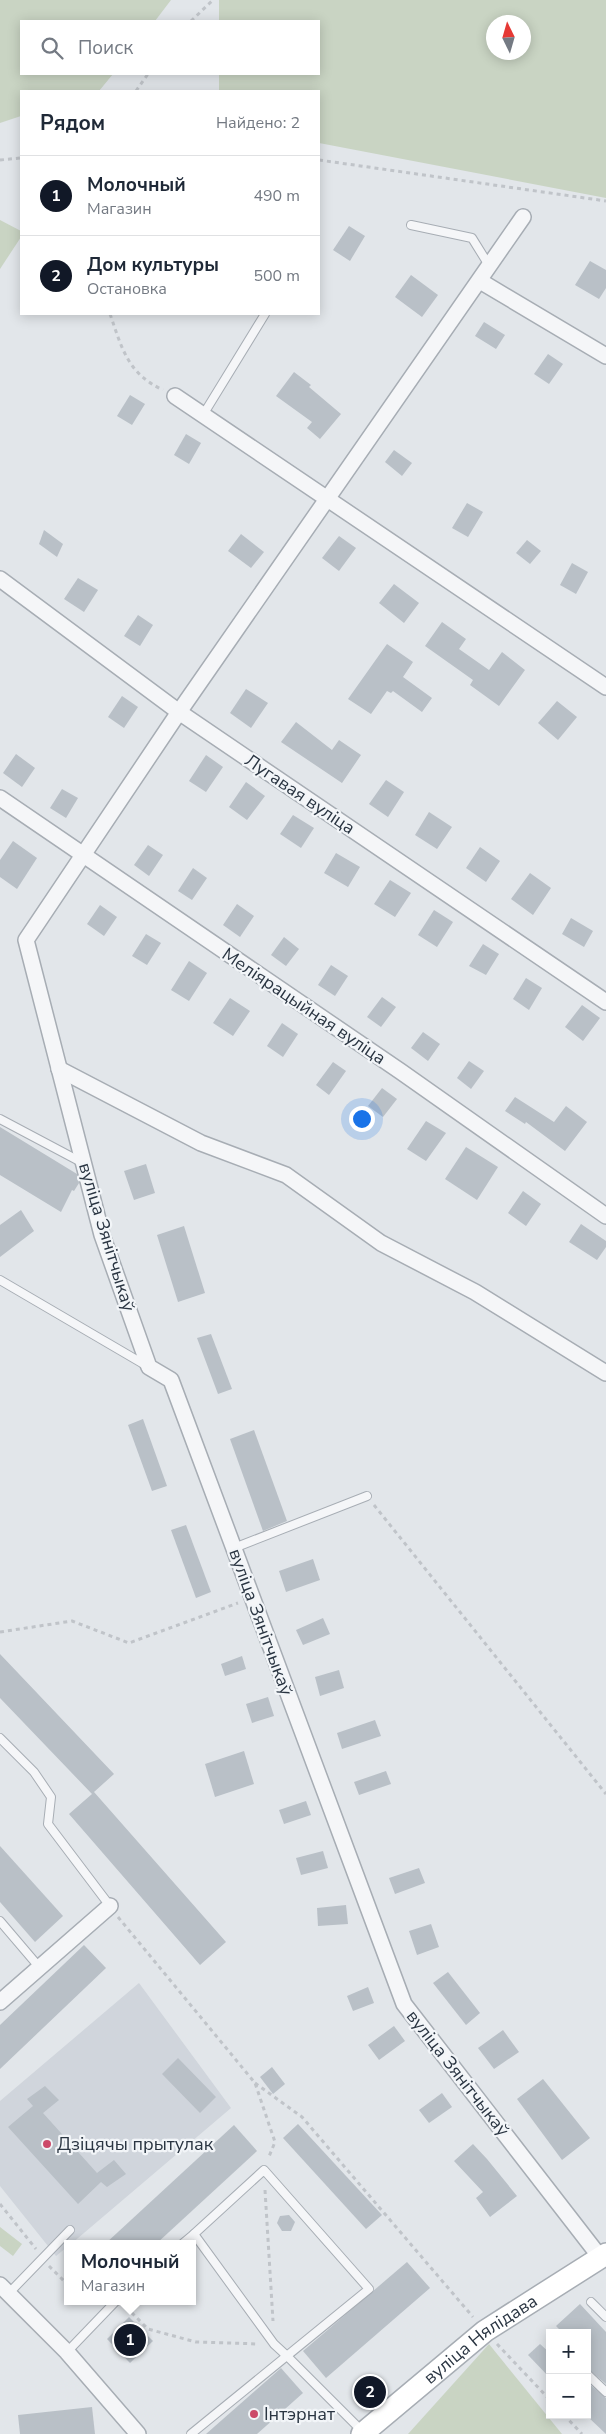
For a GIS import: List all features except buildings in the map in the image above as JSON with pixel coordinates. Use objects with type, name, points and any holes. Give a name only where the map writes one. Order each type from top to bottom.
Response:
[{"type":"street","points":[[82,856],[179,712],[523,217]]},
{"type":"street","points":[[480,281],[606,356]]},
{"type":"street","points":[[175,396],[606,687]]},
{"type":"street","name":"Лугавая вуліца","points":[[0,579],[179,712],[606,1002]]},
{"type":"street","name":"Меліярацыйная вуліца","points":[[0,798],[82,856],[400,1071],[606,1216]]},
{"type":"street","name":"вуліца Зянітчыкаў","points":[[82,856],[26,940],[102,1235],[149,1367],[171,1380],[404,2004],[603,2255]]},
{"type":"street","points":[[59,1069],[201,1144],[286,1175],[381,1244],[475,1292],[606,1373]]},
{"type":"street","points":[[0,2002],[110,1906]]},
{"type":"street","name":"вуліца Нялідава","points":[[363,2433],[484,2331],[603,2255]]},
{"type":"street","points":[[4,2289],[67,2352],[138,2434]]},
{"type":"lane","points":[[411,225],[472,238],[490,267]]},
{"type":"lane","points":[[203,415],[264,315]]},
{"type":"lane","points":[[0,1119],[83,1163]]},
{"type":"lane","points":[[0,1280],[149,1367]]},
{"type":"lane","points":[[234,1548],[367,1496]]},
{"type":"lane","points":[[0,1738],[34,1772],[51,1797],[48,1824],[110,1906]]},
{"type":"lane","points":[[0,1921],[40,1968]]},
{"type":"lane","points":[[187,2240],[264,2170],[369,2289],[191,2434]]},
{"type":"lane","points":[[4,2289],[43,2258],[70,2230]]},
{"type":"lane","points":[[194,2234],[274,2344],[363,2433]]},
{"type":"lane","points":[[591,2302],[606,2317]]},
{"type":"lane","points":[[67,2352],[114,2305]]},
{"type":"lane","points":[[591,2378],[606,2392]]},
{"type":"path","points":[[192,20],[214,0]]},
{"type":"path","points":[[137,90],[147,75]]},
{"type":"path","points":[[0,160],[20,158]]},
{"type":"path","points":[[320,160],[606,201]]},
{"type":"path","points":[[110,315],[126,360],[150,384],[175,396]]},
{"type":"path","points":[[367,1496],[606,1794]]},
{"type":"path","points":[[0,1632],[72,1621],[129,1643],[252,1598]]},
{"type":"path","points":[[110,1906],[255,2083],[302,2117],[484,2331],[546,2396]]},
{"type":"path","points":[[122,2305],[148,2329],[198,2343],[274,2344],[264,2170],[275,2142],[255,2083]]},
{"type":"path","points":[[0,2204],[58,2278],[64,2282]]},
{"type":"path","points":[[568,2419],[582,2434]]},
{"type":"shaded area","points":[[139,1983],[231,2108],[76,2240],[64,2240],[64,2249],[56,2256],[0,2186],[0,2101]]},
{"type":"green space","points":[[0,0],[171,0],[156,20],[20,20],[20,75],[112,75],[100,90],[20,90],[20,116],[0,123]]},
{"type":"green space","points":[[219,0],[606,0],[606,198],[320,143],[320,90],[219,90],[219,75],[320,75],[320,20],[219,20]]},
{"type":"green space","points":[[0,220],[20,230],[20,239],[0,269]]},
{"type":"green space","points":[[0,2227],[22,2244],[13,2256],[0,2246]]},
{"type":"green space","points":[[489,2344],[546,2414],[546,2419],[550,2419],[562,2434],[408,2434]]},
{"type":"place","name":"Дзіцячы прытулак","points":[[47,2144]]},
{"type":"place","name":"Молочный","points":[[130,2340]]},
{"type":"place","name":"Дом культуры","points":[[370,2392]]},
{"type":"place","name":"Інтэрнат","points":[[254,2414]]}]
